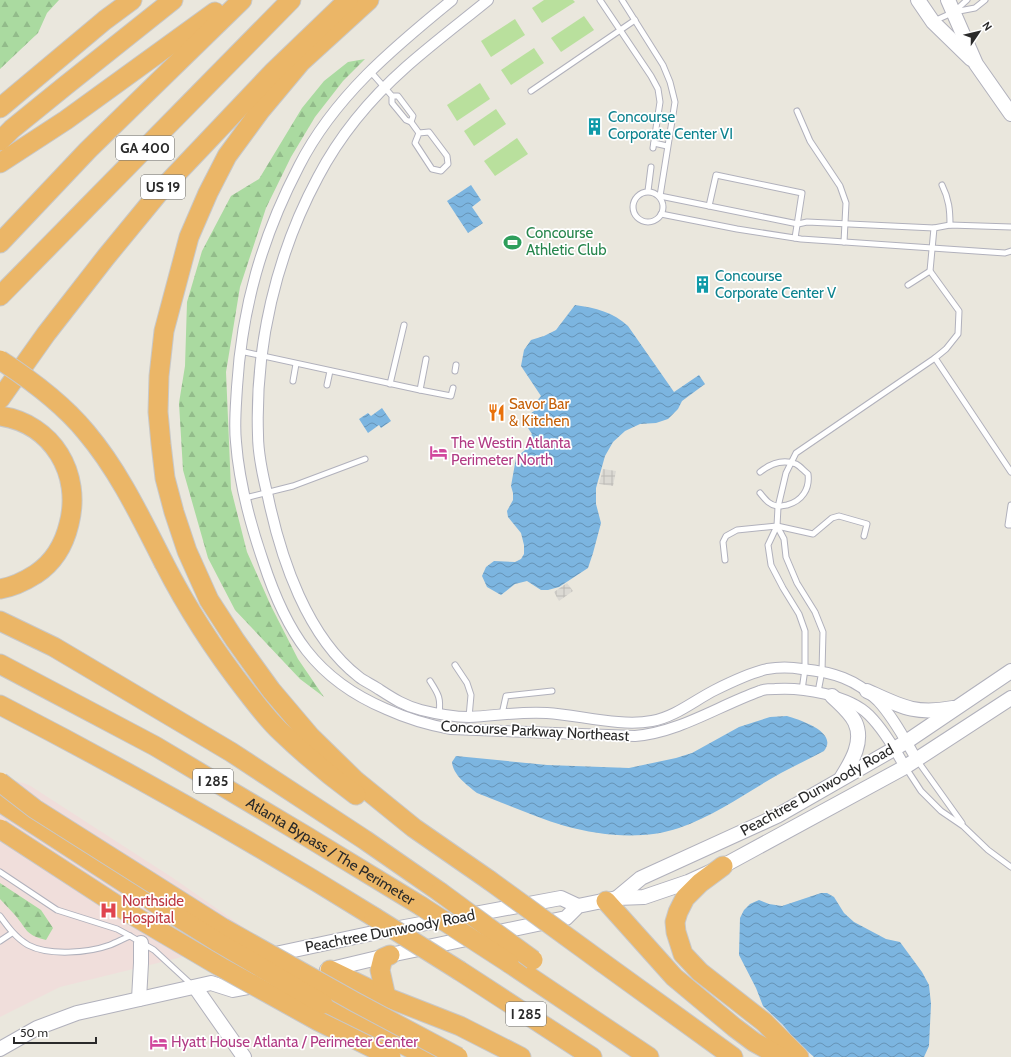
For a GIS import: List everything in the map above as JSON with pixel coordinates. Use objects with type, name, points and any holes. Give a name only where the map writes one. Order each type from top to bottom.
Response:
[{"type":"highway","points":[[0,108],[105,20],[132,0]]},
{"type":"highway","points":[[0,141],[12,129],[59,90],[174,0]]},
{"type":"highway","points":[[0,164],[66,120],[232,0]]},
{"type":"highway","name":"GA 400","points":[[0,243],[88,150],[242,0]]},
{"type":"highway","name":"GA 400","points":[[0,296],[291,0]]},
{"type":"highway","name":"US 19","points":[[1,397],[46,334],[96,269],[161,190],[274,71],[348,0]]},
{"type":"highway","points":[[369,0],[302,62],[260,111],[227,156],[208,193],[189,237],[164,331],[159,376],[158,412],[160,444],[165,478],[187,551],[209,600],[235,640],[271,690],[310,736],[356,781],[414,828],[489,880],[733,1057]]},
{"type":"highway","points":[[0,360],[27,378],[57,403],[86,431],[110,464],[133,502],[180,595],[200,627],[225,664],[280,731],[356,796],[414,828]]},
{"type":"highway","points":[[0,416],[22,421],[41,433],[56,449],[68,470],[72,488],[72,511],[61,549],[41,570],[25,582],[0,589]]},
{"type":"highway","points":[[0,621],[54,647],[231,752],[365,840],[440,892],[533,960],[566,1001]]},
{"type":"highway","name":"Atlanta Bypass / The Perimeter","points":[[0,664],[155,746],[313,840],[421,906],[649,1057]]},
{"type":"highway","name":"I 285","points":[[0,705],[207,816],[374,917],[592,1057]]},
{"type":"highway","points":[[0,782],[35,809],[223,928],[355,1002],[458,1057]]},
{"type":"highway","points":[[0,802],[216,941],[323,1004],[428,1057]]},
{"type":"highway","points":[[0,829],[129,913],[219,966],[318,1021],[391,1057]]},
{"type":"highway","points":[[723,866],[695,888],[685,898],[678,912],[675,922],[676,932],[684,954],[700,972],[764,1022],[799,1057]]},
{"type":"highway","points":[[612,900],[674,977],[754,1042],[781,1057]]},
{"type":"highway","points":[[386,997],[380,970],[383,958],[390,955]]},
{"type":"highway","points":[[330,970],[386,997],[460,1026],[520,1057]]},
{"type":"main road","points":[[918,0],[933,22],[976,64],[1011,114]]},
{"type":"main road","points":[[951,6],[976,64]]},
{"type":"main road","name":"Peachtree Dunwoody Road","points":[[612,900],[641,878],[776,816],[900,745],[1011,671]]},
{"type":"main road","points":[[868,691],[900,706],[919,711],[938,711],[958,707]]},
{"type":"main road","points":[[832,696],[846,710],[855,722],[858,734],[856,752],[840,779]]},
{"type":"main road","name":"Peachtree Dunwoody Road","points":[[578,906],[561,898],[370,934],[221,966],[211,983],[233,990],[566,918],[578,906],[612,900],[644,898],[688,882],[723,866],[911,763],[1011,698]]},
{"type":"main road","points":[[135,939],[141,963],[139,999]]},
{"type":"main road","points":[[0,1049],[37,1028],[77,1013],[211,983]]},
{"type":"main road","points":[[195,987],[244,1057]]},
{"type":"street","name":"Concourse Parkway Northeast","points":[[452,0],[407,37],[370,71],[332,114],[299,164],[272,221],[253,282],[240,351],[235,439],[238,468],[256,542],[271,586],[296,635],[311,657],[329,675],[348,690],[368,702],[412,720],[451,729],[635,736],[652,735],[668,730],[761,690],[788,688],[818,692],[843,699],[868,714],[880,728],[900,745]]},
{"type":"street","name":"Concourse Parkway Northeast","points":[[488,0],[406,67],[385,87],[369,103],[333,151],[305,202],[293,229],[273,294],[262,356],[258,412],[260,464],[283,554],[291,578],[315,626],[343,662],[359,677],[394,699],[415,708],[439,715],[469,717],[529,712],[634,722],[650,722],[664,718],[716,689],[756,672],[770,668],[786,667],[822,671],[835,674],[853,682],[868,691],[881,704],[900,745],[911,763]]},
{"type":"lane","points":[[600,0],[651,76],[658,89],[660,102],[653,145],[668,146]]},
{"type":"lane","points":[[622,0],[663,64],[670,82],[675,102],[660,196],[663,204],[661,214],[655,220],[646,222],[641,220],[634,212],[633,207],[637,197],[648,191],[660,196],[798,224],[807,222],[934,228],[950,225],[1011,227]]},
{"type":"lane","points":[[933,22],[951,6],[967,0]]},
{"type":"lane","points":[[951,6],[975,8],[985,0]]},
{"type":"lane","points":[[531,91],[635,20]]},
{"type":"lane","points":[[370,71],[392,96],[392,103],[406,120],[411,122],[419,133]]},
{"type":"lane","points":[[392,96],[398,96],[413,116],[411,122]]},
{"type":"lane","points":[[797,111],[810,141],[840,186],[846,203],[844,242]]},
{"type":"lane","points":[[429,132],[447,156],[448,164],[441,171],[432,169],[415,143],[419,133],[429,132]]},
{"type":"lane","points":[[648,191],[651,167]]},
{"type":"lane","points":[[709,206],[716,175],[802,193],[795,238]]},
{"type":"lane","points":[[942,185],[948,196],[950,206],[950,225]]},
{"type":"lane","points":[[661,214],[795,238],[932,248],[1005,252],[1011,251]]},
{"type":"lane","points":[[802,690],[805,669],[805,631],[799,614],[782,588],[771,565],[768,545],[777,526],[778,507],[786,473],[796,453],[936,358],[946,349],[958,334],[959,311],[930,270],[934,228]]},
{"type":"lane","points":[[908,286],[930,270]]},
{"type":"lane","points":[[390,384],[404,325]]},
{"type":"lane","points":[[240,351],[451,396],[453,388]]},
{"type":"lane","points":[[936,358],[1011,472]]},
{"type":"lane","points":[[420,390],[426,359]]},
{"type":"lane","points":[[292,381],[296,364]]},
{"type":"lane","points":[[327,384],[330,371]]},
{"type":"lane","points":[[245,498],[267,494],[293,486],[365,459]]},
{"type":"lane","points":[[760,472],[774,463],[781,462],[795,464],[808,474],[808,486],[805,492],[793,503],[778,507],[767,502],[760,492]]},
{"type":"lane","points":[[1011,505],[1008,525],[1011,525]]},
{"type":"lane","points":[[725,560],[723,542],[726,536],[737,530],[777,526],[814,534],[832,518],[839,516],[867,524],[864,536]]},
{"type":"lane","points":[[777,526],[784,538],[786,557],[797,583],[815,612],[823,632],[822,671],[818,692]]},
{"type":"lane","points":[[454,665],[467,683],[471,695],[469,717]]},
{"type":"lane","points":[[430,681],[439,695],[439,715]]},
{"type":"lane","points":[[502,714],[506,696],[552,691]]},
{"type":"lane","points":[[911,763],[921,791],[941,811],[963,826]]},
{"type":"lane","points":[[911,763],[963,826],[988,850],[1011,867]]},
{"type":"lane","points":[[0,872],[57,910],[117,929],[154,950],[195,987]]},
{"type":"lane","points":[[0,916],[12,933],[28,945],[49,952],[75,952],[135,939]]},
{"type":"lane","points":[[0,941],[12,933]]},
{"type":"shaded area","points":[[603,469],[616,471],[613,486],[599,484]]},
{"type":"shaded area","points":[[567,583],[573,591],[559,601],[554,592]]},
{"type":"shaded area","name":"Northside Hospital","points":[[0,776],[29,785],[173,878],[263,941],[234,950],[182,957],[60,987],[0,1017]]},
{"type":"green space","points":[[0,0],[59,0],[47,13],[38,33],[0,69]]},
{"type":"green space","points":[[544,0],[573,0],[575,2],[542,23],[532,8]]},
{"type":"green space","points":[[584,16],[594,30],[561,52],[551,38]]},
{"type":"green space","points":[[515,19],[525,35],[491,57],[481,41]]},
{"type":"green space","points":[[534,48],[544,63],[511,85],[501,70]]},
{"type":"green space","points":[[365,59],[343,81],[315,117],[291,157],[266,208],[240,287],[226,372],[231,489],[247,552],[271,606],[298,659],[324,697],[300,679],[235,610],[208,558],[183,470],[179,403],[185,366],[187,302],[202,251],[231,196],[259,179],[302,108],[324,81],[348,62]]},
{"type":"green space","points":[[480,83],[490,99],[457,121],[447,105]]},
{"type":"green space","points":[[496,109],[506,124],[474,146],[464,131]]},
{"type":"green space","points":[[517,138],[528,154],[495,176],[484,161]]},
{"type":"green space","points":[[0,883],[41,910],[53,928],[46,940],[30,934],[0,899]]},
{"type":"water","points":[[471,185],[481,200],[472,207],[483,223],[468,233],[447,201]]},
{"type":"water","points":[[575,305],[604,311],[616,317],[628,326],[674,392],[699,375],[705,384],[682,401],[678,409],[668,419],[656,423],[640,424],[625,431],[613,442],[605,456],[596,488],[596,504],[601,523],[588,568],[559,587],[541,590],[527,581],[515,584],[501,595],[487,587],[482,576],[486,567],[494,561],[515,562],[521,559],[524,554],[524,545],[521,533],[508,517],[507,511],[513,500],[511,486],[516,458],[525,450],[527,440],[532,434],[528,428],[534,421],[530,414],[538,408],[535,403],[541,396],[521,366],[524,350],[531,340],[556,330]]},
{"type":"water","points":[[382,408],[391,421],[381,428],[379,425],[368,433],[359,419],[368,413],[371,416]]},
{"type":"water","points":[[787,716],[800,720],[816,728],[822,733],[826,738],[827,744],[824,751],[781,773],[706,817],[666,832],[637,835],[608,834],[565,826],[543,819],[477,793],[458,775],[452,762],[456,756],[547,765],[629,768],[692,753],[739,727],[770,717]]},
{"type":"water","points":[[821,893],[827,893],[834,897],[844,913],[854,922],[886,939],[900,942],[922,972],[929,985],[931,1004],[929,1046],[924,1057],[814,1057],[795,1040],[783,1025],[763,1006],[756,988],[739,955],[740,918],[744,910],[750,904],[759,900],[769,904],[782,906]]},
{"type":"place","name":"Concourse Corporate Center VI","points":[[595,126]]},
{"type":"place","name":"Concourse Athletic Club","points":[[513,242]]},
{"type":"place","name":"Concourse Corporate Center V","points":[[702,285]]},
{"type":"place","name":"Savor Bar & Kitchen","points":[[496,413]]},
{"type":"place","name":"The Westin Atlanta Perimeter North","points":[[438,452]]},
{"type":"place","name":"Northside Hospital","points":[[109,910]]},
{"type":"place","name":"Hyatt House Atlanta / Perimeter Center","points":[[158,1042]]}]
